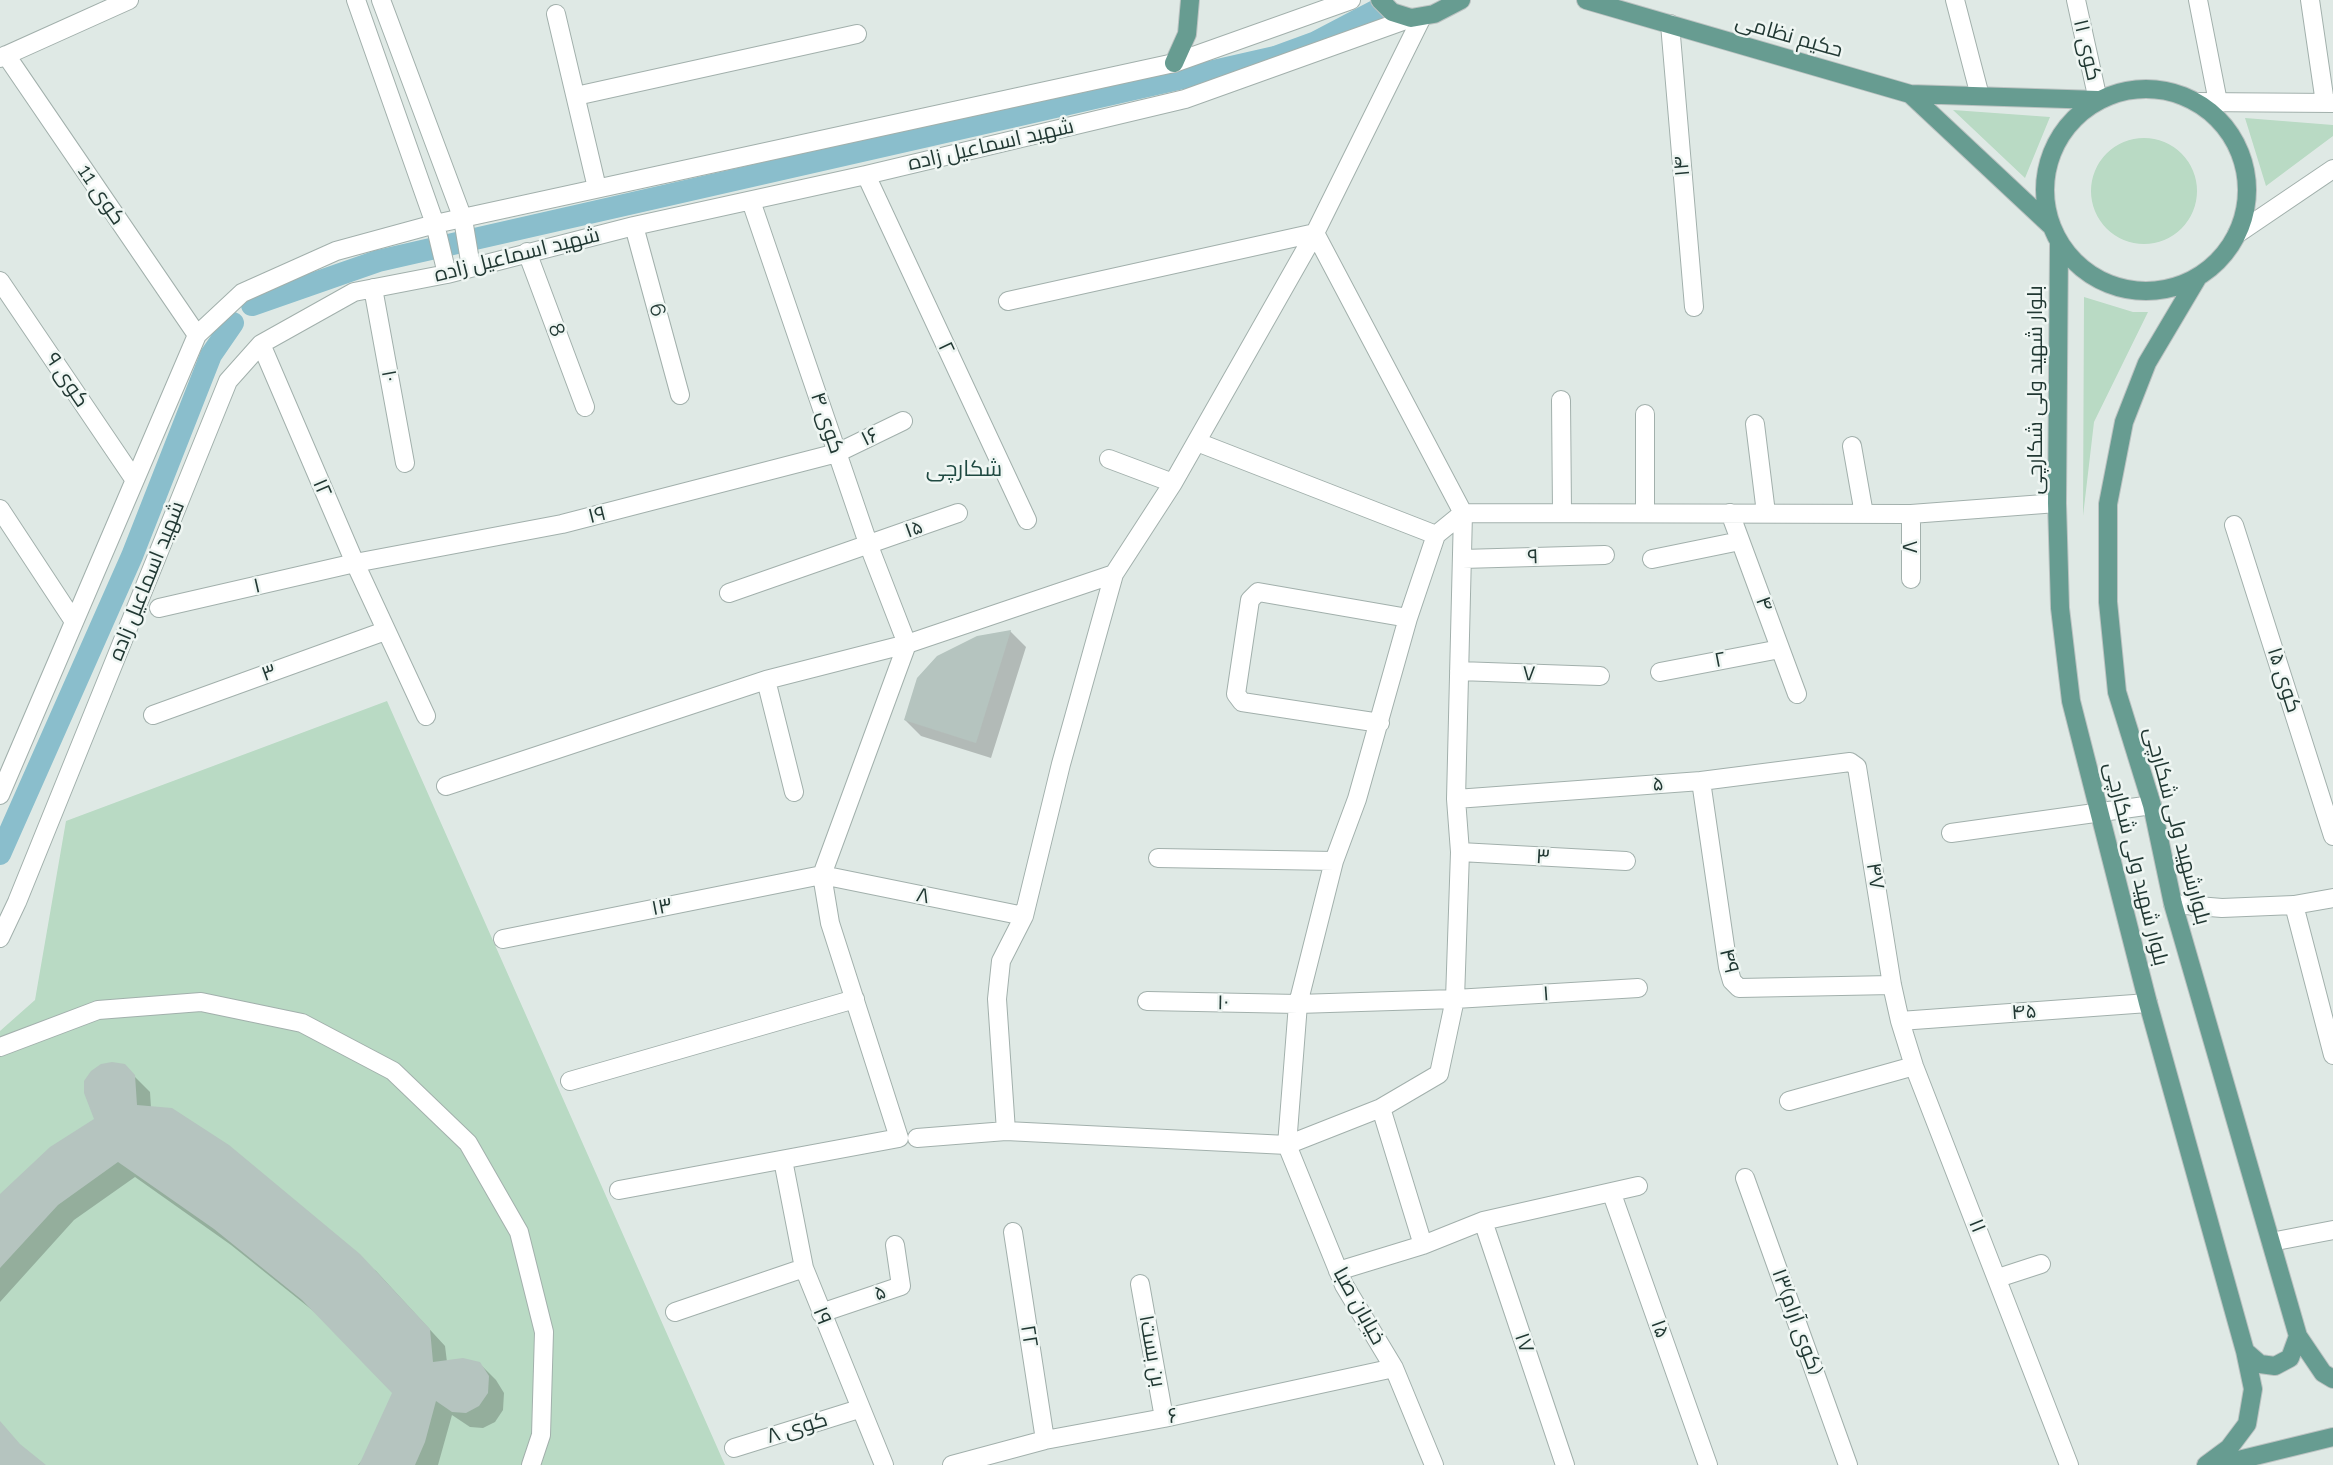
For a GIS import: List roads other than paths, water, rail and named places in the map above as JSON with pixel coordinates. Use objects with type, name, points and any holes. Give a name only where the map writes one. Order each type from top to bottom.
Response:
[{"type":"main road","points":[[1174,63],[1187,34],[1190,0]]},
{"type":"main road","points":[[1380,0],[1392,12],[1416,17],[1444,11],[1461,0]]},
{"type":"main road","name":"حکیم نظامی","points":[[1586,0],[1910,94],[2098,100]]},
{"type":"main road","points":[[2145,88],[2172,92],[2196,102],[2220,121],[2237,146],[2246,175],[2246,205],[2237,234],[2220,258],[2198,277],[2168,289],[2137,291],[2107,284],[2080,268],[2060,244],[2050,225],[2044,196],[2047,168],[2057,141],[2075,117],[2098,100],[2118,92],[2145,88]]},
{"type":"main road","name":"حکیم نظامی","points":[[1910,94],[2050,225]]},
{"type":"main road","name":"بلوار شهید ولی شکارچی","points":[[2060,244],[2057,502],[2060,608],[2071,701],[2148,1003],[2245,1351],[2253,1389],[2247,1424],[2229,1448],[2206,1465]]},
{"type":"main road","name":"بلوارشهید ولی شکارچی","points":[[2198,277],[2147,363],[2124,422],[2108,504],[2108,602],[2117,692],[2152,805],[2173,904],[2298,1336],[2323,1373],[2333,1379]]},
{"type":"main road","points":[[2245,1351],[2260,1364],[2275,1366],[2290,1358],[2298,1336]]},
{"type":"main road","points":[[2218,1465],[2333,1437]]},
{"type":"street","points":[[3,56],[129,0]]},
{"type":"street","points":[[356,0],[435,224],[447,274]]},
{"type":"street","points":[[381,0],[462,219],[471,267]]},
{"type":"street","name":"شهید اسماعیل زاده","points":[[0,795],[4,770],[73,620],[197,334],[242,293],[336,251],[435,224],[1174,63],[1351,0]]},
{"type":"street","points":[[1955,0],[1980,96]]},
{"type":"street","name":"کوی ۱۱","points":[[2076,0],[2098,100]]},
{"type":"street","points":[[2198,0],[2217,102]]},
{"type":"street","points":[[2196,102],[2329,103],[2310,0]]},
{"type":"street","points":[[556,14],[597,188]]},
{"type":"street","points":[[1006,1131],[997,999],[1001,961],[1024,916],[1061,764],[1114,574],[1173,483],[1315,233],[1416,17]]},
{"type":"street","name":"شهید اسماعیل زاده","points":[[0,938],[17,902],[228,381],[261,344],[354,292],[447,274],[634,226],[866,175],[1185,99],[1416,17]]},
{"type":"street","name":"۱۴","points":[[1670,24],[1694,307]]},
{"type":"street","points":[[576,96],[857,34]]},
{"type":"street","name":"کوی 11","points":[[3,56],[176,308],[197,334]]},
{"type":"street","points":[[2237,234],[2333,169]]},
{"type":"street","name":"۲","points":[[866,175],[1027,520]]},
{"type":"street","name":"کوی ۴","points":[[751,201],[869,546],[907,644]]},
{"type":"street","name":"6","points":[[634,226],[680,395]]},
{"type":"street","points":[[1008,301],[1315,233]]},
{"type":"street","points":[[917,1138],[1006,1131],[1287,1145],[1381,1108],[1439,1074],[1455,999],[1460,852],[1456,799],[1463,513],[1315,233]]},
{"type":"street","name":"8","points":[[527,252],[585,407]]},
{"type":"street","name":"کوی ۹","points":[[0,281],[134,479]]},
{"type":"street","name":"۱۰","points":[[373,288],[405,463]]},
{"type":"street","name":"۱۲","points":[[261,344],[355,564],[426,716]]},
{"type":"street","points":[[1561,400],[1562,512]]},
{"type":"street","points":[[1645,414],[1645,513]]},
{"type":"street","name":"۱۶","points":[[837,453],[903,421]]},
{"type":"street","points":[[1755,424],[1766,513]]},
{"type":"street","points":[[1197,442],[1436,535]]},
{"type":"street","points":[[1852,446],[1864,514]]},
{"type":"street","name":"۱۹","points":[[355,564],[561,524],[837,453]]},
{"type":"street","points":[[1109,459],[1173,483]]},
{"type":"street","points":[[1287,1145],[1298,1004],[1334,861],[1357,799],[1408,618],[1436,535],[1463,513],[1911,514],[2057,502]]},
{"type":"street","points":[[0,509],[73,620]]},
{"type":"street","name":"۱۵","points":[[729,593],[869,546],[958,513]]},
{"type":"street","name":"۴","points":[[1730,513],[1797,694]]},
{"type":"street","name":"۸","points":[[1911,514],[1911,579]]},
{"type":"street","name":"کوی ۱۵","points":[[2234,525],[2333,836]]},
{"type":"street","points":[[1652,559],[1740,541]]},
{"type":"street","name":"۹","points":[[1462,559],[1605,555]]},
{"type":"street","name":"۱","points":[[159,608],[355,564]]},
{"type":"street","points":[[446,786],[766,680],[907,644],[1114,574]]},
{"type":"street","points":[[1380,723],[1242,702],[1236,694],[1250,600],[1258,592],[1408,618]]},
{"type":"street","name":"۳","points":[[153,715],[385,631]]},
{"type":"street","points":[[619,1190],[899,1138],[830,923],[822,875],[907,644]]},
{"type":"street","name":"۲","points":[[1660,672],[1780,649]]},
{"type":"street","name":"۷","points":[[1459,671],[1600,676]]},
{"type":"street","points":[[766,680],[794,792]]},
{"type":"street","name":"۵","points":[[1456,799],[1701,781],[1850,762],[1857,767]]},
{"type":"street","name":"۴۷","points":[[1857,767],[1892,985]]},
{"type":"street","name":"۴۹","points":[[1701,781],[1728,967],[1732,981],[1739,988],[1892,985]]},
{"type":"street","points":[[1951,833],[2152,805]]},
{"type":"street","name":"۳","points":[[1460,852],[1626,861]]},
{"type":"street","points":[[1158,858],[1334,861]]},
{"type":"street","name":"۸","points":[[822,875],[1024,916]]},
{"type":"street","name":"۱۳","points":[[502,939],[822,875]]},
{"type":"street","points":[[2173,904],[2222,908],[2294,905],[2333,898]]},
{"type":"street","points":[[2294,905],[2333,1055]]},
{"type":"street","name":"۱۱","points":[[1892,985],[1900,1022],[1914,1066],[2069,1465]]},
{"type":"street","name":"۱","points":[[1298,1004],[1455,999],[1638,988]]},
{"type":"street","points":[[570,1081],[855,999]]},
{"type":"street","name":"۱۰","points":[[1147,1001],[1298,1004]]},
{"type":"street","points":[[0,1047],[98,1010],[201,1002],[302,1023],[393,1071],[468,1143],[519,1232],[544,1332],[541,1435],[531,1465]]},
{"type":"street","name":"۴۵","points":[[1900,1022],[2148,1003]]},
{"type":"street","points":[[1789,1101],[1914,1066]]},
{"type":"street","points":[[1381,1108],[1423,1245]]},
{"type":"street","name":"خیابان صبا","points":[[1287,1145],[1338,1270],[1395,1368],[1434,1465]]},
{"type":"street","name":"۱۹","points":[[783,1160],[804,1268],[859,1409],[884,1465]]},
{"type":"street","name":"۱۳(کوی آرام)","points":[[1745,1178],[1848,1465]]},
{"type":"street","points":[[1338,1270],[1423,1245],[1483,1221],[1612,1194],[1638,1186]]},
{"type":"street","name":"۱۵","points":[[1612,1194],[1708,1465]]},
{"type":"street","name":"۱۷","points":[[1483,1221],[1565,1465]]},
{"type":"street","points":[[2271,1242],[2333,1230]]},
{"type":"street","name":"۲۲","points":[[1013,1232],[1045,1440]]},
{"type":"street","name":"۵","points":[[821,1313],[900,1286],[895,1245]]},
{"type":"street","points":[[1998,1278],[2041,1264]]},
{"type":"street","points":[[675,1312],[804,1268]]},
{"type":"street","name":"بن بست۱","points":[[1140,1284],[1164,1418]]},
{"type":"street","name":"۶","points":[[952,1465],[1045,1440],[1164,1418],[1395,1368]]},
{"type":"street","name":"کوی ۸","points":[[734,1448],[859,1409]]},
{"type":"waterway","points":[[252,305],[378,261],[1275,57],[1316,42],[1377,10]]},
{"type":"waterway","points":[[0,854],[132,556],[211,355],[233,323]]},
{"type":"district","name":"شکارچی","points":[[964,469]]}]
